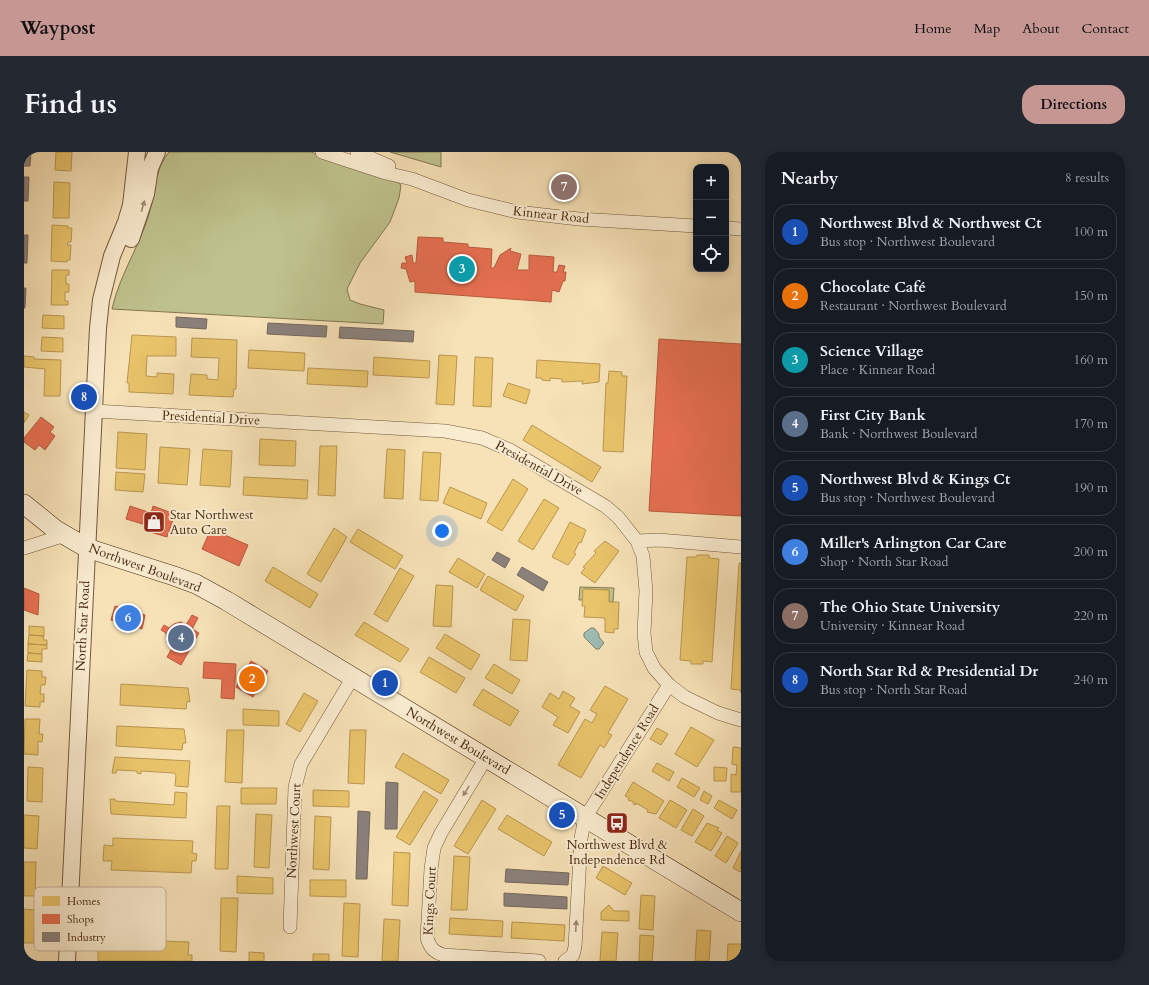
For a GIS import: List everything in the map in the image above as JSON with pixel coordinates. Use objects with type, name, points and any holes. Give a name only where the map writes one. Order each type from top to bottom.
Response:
[{"type":"main road","name":"Northwest Boulevard","points":[[24,504],[65,536],[87,548],[196,584],[227,601],[741,912]]},
{"type":"street","name":"North Star Road","points":[[71,887],[98,328],[103,292],[112,256],[126,222],[131,205],[137,152]]},
{"type":"street","name":"North Star Road","points":[[103,292],[122,260],[137,224],[146,194],[150,168],[156,152]]},
{"type":"street","name":"Kinnear Road","points":[[322,152],[386,173],[412,179],[482,204],[538,216],[693,226]]},
{"type":"street","name":"Kinnear Road","points":[[357,152],[388,165],[412,179]]},
{"type":"street","points":[[729,228],[741,229]]},
{"type":"street","name":"Presidential Drive","points":[[94,411],[426,429],[462,433],[482,438],[510,450],[604,506],[618,517],[637,541],[646,568],[644,633],[646,652],[654,668],[669,685],[685,697],[718,713],[741,720]]},
{"type":"street","points":[[24,548],[65,536]]},
{"type":"street","points":[[637,541],[659,540],[741,547]]},
{"type":"street","name":"Northwest Court","points":[[290,927],[295,787],[301,764],[353,677]]},
{"type":"street","name":"Independence Road","points":[[585,818],[669,685]]},
{"type":"street","name":"Kings Court","points":[[486,758],[441,833],[434,848],[431,868],[427,938],[430,946],[435,952],[443,955],[539,961]]},
{"type":"street","points":[[565,961],[573,955],[575,947],[581,838],[585,818]]},
{"type":"street","name":"North Star Road","points":[[67,951],[67,961]]},
{"type":"green space","points":[[169,152],[311,152],[396,181],[401,185],[399,198],[390,222],[360,263],[347,289],[350,300],[384,310],[383,324],[112,309],[120,282],[144,230],[161,164]]},
{"type":"green space","points":[[390,152],[441,152],[441,167]]},
{"type":"green space","points":[[580,587],[614,588],[613,602],[609,602],[609,590],[584,589],[583,600],[579,600]]},
{"type":"water","points":[[591,628],[594,628],[604,643],[599,649],[596,649],[584,637],[584,633]]},
{"type":"building: Homes","points":[[56,152],[72,152],[71,171],[55,170]]},
{"type":"building: Homes","points":[[54,182],[70,183],[69,218],[53,218]]},
{"type":"building: Homes","points":[[52,225],[68,226],[68,228],[72,228],[71,242],[68,242],[67,245],[71,245],[70,260],[67,260],[67,262],[51,261]]},
{"type":"building: Homes","points":[[52,270],[69,270],[69,275],[66,275],[66,284],[69,284],[69,292],[65,292],[65,301],[68,301],[68,305],[51,305]]},
{"type":"building: Homes","points":[[43,315],[64,316],[64,329],[42,328]]},
{"type":"building: Homes","points":[[132,335],[176,337],[176,356],[147,356],[146,376],[157,377],[157,373],[174,374],[173,394],[129,392],[129,383],[127,383]]},
{"type":"building: Homes","points":[[42,337],[63,338],[63,352],[41,351]]},
{"type":"building: Homes","points":[[192,338],[237,340],[236,389],[234,389],[233,397],[189,395],[191,374],[207,375],[207,379],[218,380],[219,358],[191,357]]},
{"type":"building: Homes","points":[[249,350],[305,353],[304,371],[248,368]]},
{"type":"building: Homes","points":[[439,355],[457,356],[454,405],[436,404]]},
{"type":"building: Homes","points":[[24,356],[34,357],[34,359],[61,360],[60,396],[44,396],[45,369],[24,367]]},
{"type":"building: Homes","points":[[374,357],[430,361],[429,378],[373,375]]},
{"type":"building: Homes","points":[[475,357],[493,358],[491,407],[473,406]]},
{"type":"building: Homes","points":[[537,360],[600,364],[599,382],[582,384],[583,381],[562,382],[562,379],[550,378],[550,381],[542,380],[542,378],[536,378]]},
{"type":"building: Homes","points":[[308,368],[368,371],[367,387],[307,384]]},
{"type":"building: Homes","points":[[609,371],[622,372],[622,376],[627,376],[623,452],[603,451],[606,383],[608,383]]},
{"type":"building: Homes","points":[[508,383],[530,390],[526,404],[503,396]]},
{"type":"building: Homes","points":[[24,412],[29,415],[24,423]]},
{"type":"building: Homes","points":[[532,425],[601,467],[592,482],[523,440]]},
{"type":"building: Homes","points":[[118,432],[147,434],[145,470],[116,468]]},
{"type":"building: Homes","points":[[260,439],[296,441],[295,466],[259,465]]},
{"type":"building: Homes","points":[[320,446],[337,446],[335,496],[318,495]]},
{"type":"building: Homes","points":[[160,447],[190,449],[187,485],[158,483]]},
{"type":"building: Homes","points":[[203,449],[232,451],[230,487],[200,485]]},
{"type":"building: Homes","points":[[387,449],[405,450],[403,499],[384,498]]},
{"type":"building: Homes","points":[[423,452],[441,453],[438,501],[420,500]]},
{"type":"building: Homes","points":[[116,472],[145,474],[143,492],[115,490]]},
{"type":"building: Homes","points":[[244,477],[308,480],[307,499],[243,495]]},
{"type":"building: Homes","points":[[513,479],[528,489],[502,531],[487,522]]},
{"type":"building: Homes","points":[[450,487],[487,503],[481,519],[443,503]]},
{"type":"building: Homes","points":[[544,499],[559,508],[533,550],[518,541]]},
{"type":"building: Homes","points":[[570,522],[586,530],[581,543],[579,542],[574,553],[576,554],[568,565],[552,557]]},
{"type":"building: Homes","points":[[334,528],[347,537],[321,582],[307,574]]},
{"type":"building: Homes","points":[[358,529],[403,556],[395,569],[350,542]]},
{"type":"building: Homes","points":[[605,541],[619,551],[595,583],[581,573],[585,568],[583,567],[596,553],[594,551]]},
{"type":"building: Homes","points":[[697,555],[709,555],[709,558],[719,559],[712,662],[703,661],[703,664],[691,664],[691,661],[680,660],[687,557],[696,557]]},
{"type":"building: Homes","points":[[458,558],[485,574],[477,588],[449,572]]},
{"type":"building: Homes","points":[[739,563],[741,563],[741,693],[740,690],[731,689]]},
{"type":"building: Homes","points":[[273,567],[318,594],[310,608],[265,581]]},
{"type":"building: Homes","points":[[400,568],[414,576],[387,622],[374,614]]},
{"type":"building: Homes","points":[[488,576],[524,596],[516,611],[480,590]]},
{"type":"building: Homes","points":[[436,585],[453,586],[451,627],[433,626]]},
{"type":"building: Homes","points":[[583,589],[609,590],[609,602],[619,602],[618,629],[614,629],[614,633],[605,632],[605,618],[584,617],[585,606],[582,606]]},
{"type":"building: Homes","points":[[513,619],[530,620],[527,661],[510,660]]},
{"type":"building: Homes","points":[[364,622],[409,649],[400,662],[355,635]]},
{"type":"building: Homes","points":[[29,626],[44,627],[44,636],[29,635]]},
{"type":"building: Homes","points":[[445,634],[480,655],[471,670],[436,648]]},
{"type":"building: Homes","points":[[29,635],[44,636],[43,640],[47,640],[47,645],[28,644]]},
{"type":"building: Homes","points":[[28,644],[47,645],[47,649],[42,649],[42,654],[28,653]]},
{"type":"building: Homes","points":[[28,653],[42,654],[42,662],[27,661]]},
{"type":"building: Homes","points":[[429,657],[465,678],[456,693],[420,672]]},
{"type":"building: Homes","points":[[494,664],[520,680],[512,694],[485,678]]},
{"type":"building: Homes","points":[[27,670],[42,671],[42,677],[46,677],[45,685],[41,685],[40,694],[44,694],[44,702],[40,702],[40,707],[25,706]]},
{"type":"building: Homes","points":[[121,684],[188,688],[190,702],[187,701],[186,709],[120,705]]},
{"type":"building: Homes","points":[[605,686],[628,699],[608,733],[612,735],[604,748],[600,745],[581,778],[558,765],[585,719],[592,723],[597,714],[590,710]]},
{"type":"building: Homes","points":[[483,689],[519,711],[510,726],[473,705]]},
{"type":"building: Homes","points":[[563,691],[575,698],[570,706],[580,712],[568,733],[553,725],[558,717],[542,707],[550,693],[559,699]]},
{"type":"building: Homes","points":[[304,693],[318,701],[300,732],[286,724]]},
{"type":"building: Homes","points":[[243,709],[279,711],[279,726],[243,725]]},
{"type":"building: Homes","points":[[25,719],[40,719],[39,734],[43,734],[42,742],[38,741],[38,755],[24,754]]},
{"type":"building: Homes","points":[[117,726],[184,729],[186,743],[183,743],[182,750],[116,746]]},
{"type":"building: Homes","points":[[691,727],[714,740],[697,767],[675,754]]},
{"type":"building: Homes","points":[[657,728],[668,734],[661,745],[650,739]]},
{"type":"building: Homes","points":[[227,730],[244,730],[242,783],[225,782]]},
{"type":"building: Homes","points":[[350,730],[366,730],[364,784],[348,783]]},
{"type":"building: Homes","points":[[733,747],[741,748],[741,792],[731,792],[731,774],[736,775],[737,765],[732,764]]},
{"type":"building: Homes","points":[[403,753],[449,780],[441,794],[395,767]]},
{"type":"building: Homes","points":[[115,757],[190,761],[188,787],[175,786],[176,775],[174,773],[141,771],[141,774],[137,773],[137,771],[117,770],[116,773],[112,773]]},
{"type":"building: Homes","points":[[657,763],[674,772],[669,781],[652,771]]},
{"type":"building: Homes","points":[[28,767],[43,768],[42,802],[27,801]]},
{"type":"building: Homes","points":[[714,767],[727,768],[726,781],[714,781]]},
{"type":"building: Homes","points":[[682,778],[700,788],[694,797],[677,787]]},
{"type":"building: Homes","points":[[633,782],[664,801],[656,814],[647,812],[648,810],[636,803],[636,805],[633,804],[634,802],[628,800],[629,798],[625,796]]},
{"type":"building: Homes","points":[[241,788],[277,788],[276,804],[241,804]]},
{"type":"building: Homes","points":[[313,790],[349,791],[349,807],[313,806]]},
{"type":"building: Homes","points":[[424,791],[438,800],[410,845],[396,837]]},
{"type":"building: Homes","points":[[704,791],[712,796],[708,804],[700,800]]},
{"type":"building: Homes","points":[[175,792],[187,793],[186,818],[111,814],[110,799],[115,799],[115,801],[174,805]]},
{"type":"building: Homes","points":[[482,800],[496,809],[468,854],[454,846]]},
{"type":"building: Homes","points":[[670,800],[687,810],[676,828],[659,818]]},
{"type":"building: Homes","points":[[719,800],[737,810],[732,819],[714,808]]},
{"type":"building: Homes","points":[[217,806],[230,806],[228,869],[215,869]]},
{"type":"building: Homes","points":[[693,809],[704,816],[692,836],[681,830]]},
{"type":"building: Homes","points":[[256,814],[272,815],[269,868],[254,867]]},
{"type":"building: Homes","points":[[24,815],[39,816],[37,849],[24,848]]},
{"type":"building: Homes","points":[[507,815],[552,842],[544,856],[498,829]]},
{"type":"building: Homes","points":[[315,816],[331,817],[329,870],[313,869]]},
{"type":"building: Homes","points":[[707,823],[719,828],[717,830],[722,833],[711,851],[695,842]]},
{"type":"building: Homes","points":[[727,836],[738,843],[726,863],[715,856]]},
{"type":"building: Homes","points":[[113,838],[193,841],[192,853],[197,854],[196,861],[192,861],[191,873],[111,870],[112,861],[103,861],[104,845],[113,846]]},
{"type":"building: Homes","points":[[741,851],[741,871],[740,872],[733,868]]},
{"type":"building: Homes","points":[[394,852],[410,853],[408,906],[392,905]]},
{"type":"building: Homes","points":[[454,856],[470,857],[467,910],[451,910]]},
{"type":"building: Homes","points":[[24,862],[36,862],[34,896],[24,896]]},
{"type":"building: Homes","points":[[603,866],[632,883],[625,895],[596,878]]},
{"type":"building: Homes","points":[[237,876],[273,878],[273,894],[237,893]]},
{"type":"building: Homes","points":[[310,880],[346,880],[346,897],[310,896]]},
{"type":"building: Homes","points":[[641,895],[655,896],[653,930],[639,929]]},
{"type":"building: Homes","points":[[221,898],[238,898],[236,952],[220,951]]},
{"type":"building: Homes","points":[[344,903],[360,904],[358,957],[342,956]]},
{"type":"building: Homes","points":[[609,905],[614,911],[629,911],[629,921],[601,920],[601,912]]},
{"type":"building: Homes","points":[[24,909],[34,910],[34,943],[24,943]]},
{"type":"building: Homes","points":[[450,918],[503,921],[502,937],[449,934]]},
{"type":"building: Homes","points":[[384,919],[400,920],[398,961],[382,961]]},
{"type":"building: Homes","points":[[512,922],[565,925],[564,941],[511,938]]},
{"type":"building: Homes","points":[[697,930],[711,931],[709,961],[695,961]]},
{"type":"building: Homes","points":[[602,932],[618,933],[616,961],[600,961]]},
{"type":"building: Homes","points":[[640,935],[654,936],[652,961],[639,961]]},
{"type":"building: Homes","points":[[166,941],[189,942],[188,955],[192,955],[192,961],[98,961],[98,951],[166,951]]},
{"type":"building: Homes","points":[[728,944],[741,944],[740,961],[727,961]]},
{"type":"building: Homes","points":[[249,952],[264,953],[264,961],[249,961]]},
{"type":"building: Homes","points":[[313,954],[329,954],[329,961],[313,961]]},
{"type":"building: Shops","points":[[418,237],[443,238],[443,242],[468,244],[468,247],[492,249],[491,268],[494,268],[500,255],[511,248],[510,251],[521,254],[517,270],[529,270],[529,255],[554,257],[553,272],[557,272],[559,265],[565,266],[563,272],[566,272],[565,281],[563,281],[559,292],[552,290],[551,302],[415,292],[415,281],[410,282],[406,269],[401,268],[402,263],[407,263],[405,257],[412,255],[413,263],[416,263]]},
{"type":"building: Shops","points":[[659,339],[741,344],[741,516],[649,511]]},
{"type":"building: Shops","points":[[41,417],[54,427],[50,432],[55,436],[45,450],[39,445],[35,450],[24,442],[24,438]]},
{"type":"building: Shops","name":"Star Northwest Auto Care","points":[[130,506],[151,513],[153,506],[175,514],[167,537],[150,532],[146,525],[126,519]]},
{"type":"building: Shops","points":[[211,529],[248,545],[239,566],[202,549]]},
{"type":"building: Shops","points":[[24,588],[39,594],[38,615],[24,610]]},
{"type":"building: Shops","points":[[115,606],[145,615],[142,629],[111,620]]},
{"type":"building: Shops","points":[[192,615],[198,618],[192,629],[199,633],[181,665],[167,657],[172,648],[167,643],[166,633],[161,630],[164,625],[169,628],[174,624],[181,622],[186,625]]},
{"type":"building: Shops","points":[[251,661],[268,671],[253,697],[236,687]]},
{"type":"building: Shops","points":[[204,662],[236,664],[234,699],[221,698],[222,679],[203,678]]},
{"type":"building: Industry","points":[[24,152],[31,152],[30,166],[24,166]]},
{"type":"building: Industry","points":[[24,177],[29,177],[28,201],[24,201]]},
{"type":"building: Industry","points":[[24,235],[28,235],[27,263],[24,263]]},
{"type":"building: Industry","points":[[24,288],[26,288],[25,308],[24,308]]},
{"type":"building: Industry","points":[[176,317],[207,319],[206,329],[176,327]]},
{"type":"building: Industry","points":[[268,323],[327,326],[326,337],[267,334]]},
{"type":"building: Industry","points":[[340,327],[414,331],[413,342],[339,338]]},
{"type":"building: Industry","points":[[497,552],[510,559],[505,568],[492,560]]},
{"type":"building: Industry","points":[[522,567],[548,582],[543,591],[517,575]]},
{"type":"building: Industry","points":[[386,782],[398,783],[397,829],[385,829]]},
{"type":"building: Industry","points":[[358,811],[370,812],[367,879],[356,879]]},
{"type":"building: Industry","points":[[506,869],[569,873],[568,885],[505,882]]},
{"type":"building: Industry","points":[[504,893],[567,897],[567,909],[504,906]]},
{"type":"place","name":"The Ohio State University","points":[[564,187]]},
{"type":"place","name":"Science Village","points":[[462,269]]},
{"type":"place","name":"North Star Rd & Presidential Dr","points":[[84,397]]},
{"type":"place","name":"Star Northwest Auto Care","points":[[154,522]]},
{"type":"place","name":"Miller's Arlington Car Care","points":[[128,618]]},
{"type":"place","name":"First City Bank","points":[[181,638]]},
{"type":"place","name":"Chocolate Café","points":[[252,679]]},
{"type":"place","name":"Northwest Blvd & Northwest Ct","points":[[385,683]]},
{"type":"place","name":"Northwest Blvd & Kings Ct","points":[[562,815]]},
{"type":"place","name":"Northwest Blvd & Independence Rd","points":[[617,823]]}]
